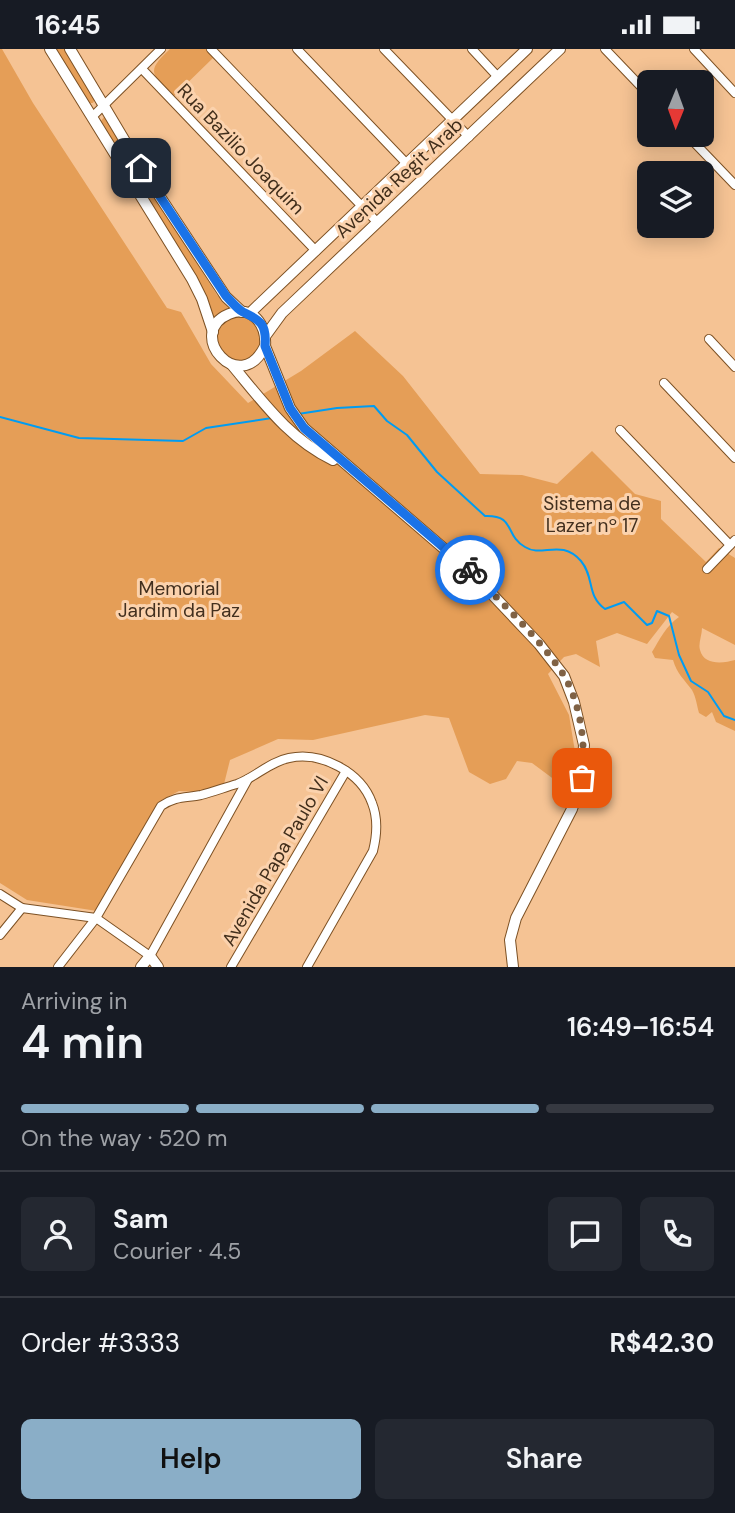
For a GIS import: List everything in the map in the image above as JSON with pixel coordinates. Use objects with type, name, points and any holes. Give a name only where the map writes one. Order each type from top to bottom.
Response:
[{"type":"main road","points":[[50,49],[192,279],[213,332],[213,346],[217,355],[232,365],[297,439],[345,466]]},
{"type":"main road","points":[[70,49],[141,168],[218,285],[226,296],[262,324],[294,415],[304,428],[470,571],[539,644],[564,676],[574,702],[584,745],[582,778],[572,809],[516,918],[510,940],[513,967]]},
{"type":"main road","name":"Avenida Regit Arab","points":[[246,313],[316,251],[527,49]]},
{"type":"main road","name":"Avenida Regit Arab","points":[[266,340],[282,313],[560,49]]},
{"type":"main road","points":[[213,332],[225,315],[246,313]]},
{"type":"main road","points":[[232,365],[253,362],[261,355],[266,340]]},
{"type":"main road","points":[[141,967],[149,955],[158,967]]},
{"type":"street","points":[[92,117],[161,49]]},
{"type":"street","points":[[211,49],[377,222]]},
{"type":"street","points":[[298,49],[407,165]]},
{"type":"street","points":[[384,49],[468,137]]},
{"type":"street","points":[[472,49],[498,77]]},
{"type":"street","points":[[605,49],[637,82]]},
{"type":"street","points":[[694,49],[735,93]]},
{"type":"street","name":"Rua Bazilio Joaquim","points":[[142,69],[316,251]]},
{"type":"street","points":[[699,147],[735,185]]},
{"type":"street","points":[[709,339],[735,367]]},
{"type":"street","points":[[664,383],[735,458]]},
{"type":"street","points":[[620,430],[733,543],[707,569]]},
{"type":"street","points":[[58,967],[96,918],[161,806],[178,797],[201,795],[248,779],[287,758],[312,756],[345,771],[362,786],[372,801],[376,830],[373,851],[307,967]]},
{"type":"street","name":"Avenida Papa Paulo VI","points":[[231,967],[345,771]]},
{"type":"street","points":[[0,894],[22,908],[96,918],[149,955],[248,779]]},
{"type":"street","points":[[0,935],[22,908]]},
{"type":"green space","points":[[0,49],[167,308],[181,312],[211,364],[248,403],[301,371],[355,331],[403,376],[480,474],[522,475],[557,484],[592,451],[635,494],[661,501],[661,519],[706,562],[719,548],[735,558],[735,645],[702,628],[699,645],[702,655],[710,661],[735,660],[735,731],[716,722],[712,712],[706,717],[699,713],[693,693],[673,660],[655,658],[652,652],[667,629],[679,617],[672,612],[647,644],[617,633],[596,641],[600,667],[576,654],[564,657],[548,674],[569,715],[577,764],[571,792],[532,763],[517,761],[506,779],[490,784],[469,772],[449,718],[425,715],[313,740],[278,739],[230,760],[224,784],[199,792],[179,791],[162,800],[148,819],[97,911],[27,900],[0,883]]},
{"type":"green space","points":[[56,49],[64,49],[95,99],[93,103],[89,103]]},
{"type":"green space","points":[[170,49],[206,49],[214,57],[174,96],[154,73],[157,63]]},
{"type":"green space","points":[[104,117],[217,295],[233,307],[214,322],[203,289],[101,121]]},
{"type":"green space","points":[[239,317],[254,324],[261,339],[254,354],[239,361],[224,354],[217,339],[224,324]]},
{"type":"waterway","points":[[298,414],[374,406],[387,421],[407,435],[437,472],[485,516],[506,522],[514,537],[525,547],[538,551],[559,549],[574,554],[585,567],[595,598],[605,609],[624,602],[647,625],[652,623],[657,611],[669,616],[679,655],[691,681],[708,692],[724,716],[735,720]]},
{"type":"waterway","points":[[0,417],[79,438],[183,441],[206,428],[272,418]]},
{"type":"way so far","points":[[470,570],[539,644],[564,676],[574,702],[584,745],[582,778]]},
{"type":"route","points":[[141,168],[226,296],[242,312],[250,313],[262,324],[266,335],[265,346],[290,408],[304,428],[345,466],[409,516],[470,570]]},
{"type":"park label","name":"Sistema de Lazer nº 17","points":[[592,514]]},
{"type":"park label","name":"Memorial Jardim da Paz","points":[[179,599]]}]
